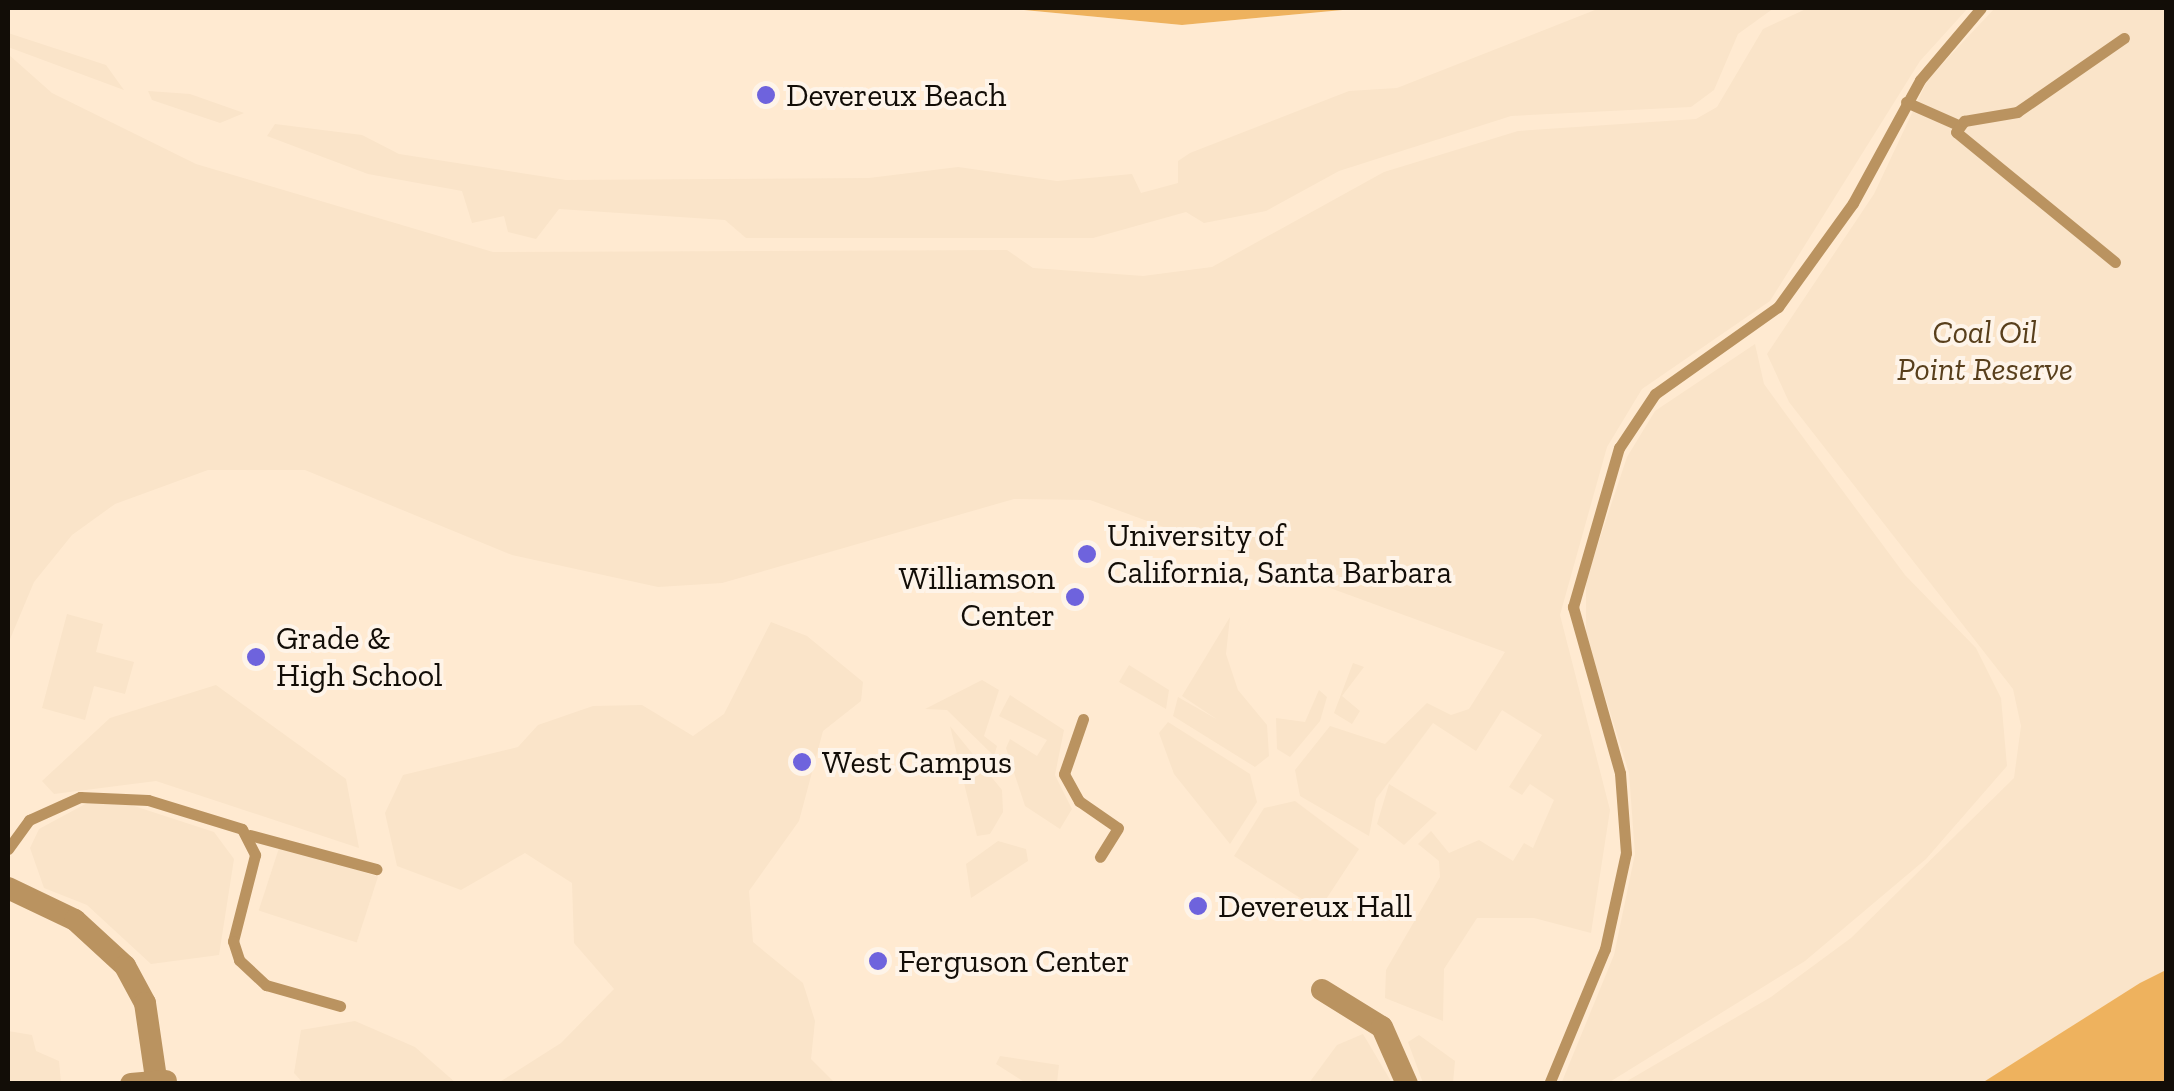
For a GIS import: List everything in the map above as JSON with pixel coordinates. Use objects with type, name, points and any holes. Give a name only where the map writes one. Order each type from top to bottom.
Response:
[{"type":"street","points":[[8,888],[74,920],[124,966],[146,1002],[162,1081],[131,1084]]},
{"type":"street","points":[[1322,990],[1382,1026],[1407,1084]]},
{"type":"lane","points":[[1549,1084],[1605,950],[1626,853],[1620,773],[1573,607],[1619,448],[1656,394],[1778,307],[1853,203],[1906,102],[1981,8]]},
{"type":"lane","points":[[1906,102],[1958,124],[2018,112],[2124,38]]},
{"type":"lane","points":[[1958,124],[1973,152],[2097,239],[2115,262]]},
{"type":"lane","points":[[1084,719],[1064,774],[1079,801],[1118,828],[1100,857]]},
{"type":"lane","points":[[8,849],[48,806],[95,796],[148,800],[250,835],[376,869]]},
{"type":"lane","points":[[250,835],[255,854],[233,941],[239,960],[266,985],[340,1006]]},
{"type":"shaded area","name":"University of California, Santa Barbara","points":[[8,8],[1004,8],[1182,25],[1364,8],[2166,8],[2166,1083],[8,1083]]},
{"type":"shaded area","points":[[1004,8],[1364,8],[1182,25]]},
{"type":"shaded area","points":[[2166,970],[2166,1083],[1982,1083],[2140,983]]},
{"type":"green space","points":[[1600,8],[1774,8],[1738,34],[1714,90],[1691,107],[1511,116],[1339,171],[1266,211],[1204,223],[1186,212],[1093,238],[746,238],[725,220],[559,209],[536,239],[508,232],[504,216],[472,223],[462,191],[368,174],[267,136],[275,124],[362,135],[399,154],[566,180],[869,178],[958,167],[1057,181],[1132,174],[1141,193],[1178,183],[1178,161],[1190,153],[1349,91],[1397,88]]},
{"type":"green space","points":[[1808,8],[1968,8],[1920,61],[1770,301],[1642,389],[1607,447],[1560,615],[1610,810],[1591,933],[1534,918],[1477,918],[1444,969],[1443,1021],[1385,998],[1386,970],[1440,877],[1439,861],[1418,844],[1431,831],[1449,853],[1479,840],[1513,861],[1524,843],[1533,848],[1554,800],[1530,784],[1522,795],[1509,787],[1542,735],[1502,710],[1476,751],[1433,723],[1376,799],[1369,836],[1300,796],[1295,770],[1330,726],[1385,744],[1427,703],[1451,715],[1469,709],[1505,652],[1090,500],[1014,499],[722,583],[658,587],[512,555],[305,470],[208,470],[115,504],[72,535],[34,582],[8,644],[8,54],[52,93],[196,164],[493,252],[1007,250],[1033,268],[1143,276],[1212,267],[1384,172],[1518,131],[1696,119],[1717,107],[1763,29]]},
{"type":"green space","name":"Coal Oil Point Reserve","points":[[1995,8],[2166,8],[2166,1083],[1622,1084],[1771,997],[1851,938],[2014,778],[2021,726],[2013,689],[1789,402],[1767,354],[1874,194],[1928,79]]},
{"type":"green space","points":[[8,33],[106,65],[124,90],[8,47]]},
{"type":"green space","points":[[148,91],[190,94],[244,113],[220,123],[152,100]]},
{"type":"green space","points":[[1755,344],[1764,384],[1785,413],[1905,575],[1976,648],[2001,698],[2007,766],[1926,859],[1805,961],[1608,1083],[1561,1084],[1614,955],[1635,854],[1629,773],[1586,635],[1586,580],[1627,457],[1655,411]]},
{"type":"green space","points":[[67,614],[103,624],[96,652],[134,662],[125,694],[94,686],[85,720],[42,708]]},
{"type":"green space","points":[[1230,617],[1226,654],[1238,690],[1267,725],[1269,756],[1255,767],[1173,716],[1178,697],[1218,720],[1182,696]]},
{"type":"green space","points":[[771,622],[807,636],[863,682],[861,701],[823,731],[799,821],[749,891],[753,942],[803,983],[815,1021],[811,1059],[835,1083],[498,1083],[561,1043],[614,989],[574,943],[572,883],[525,853],[461,890],[397,866],[385,813],[403,775],[518,747],[538,725],[593,706],[642,705],[693,736],[724,714]]},
{"type":"green space","points":[[1353,663],[1364,667],[1342,696],[1360,711],[1352,724],[1334,713]]},
{"type":"green space","points":[[1129,665],[1169,690],[1166,709],[1119,682]]},
{"type":"green space","points":[[982,680],[999,690],[984,736],[997,746],[994,756],[947,710],[925,709]]},
{"type":"green space","points":[[216,685],[346,779],[359,848],[156,781],[54,794],[42,781],[110,718]]},
{"type":"green space","points":[[1319,690],[1327,697],[1320,721],[1290,757],[1277,749],[1276,718],[1305,722]]},
{"type":"green space","points":[[1010,695],[1064,730],[1055,775],[1072,809],[1060,829],[1025,806],[1006,748],[1010,739],[1037,756],[1047,740],[999,716]]},
{"type":"green space","points":[[1168,722],[1250,774],[1257,802],[1230,844],[1174,774],[1159,733]]},
{"type":"green space","points":[[950,726],[1002,790],[1003,812],[990,834],[977,836]]},
{"type":"green space","points":[[1389,784],[1437,813],[1404,845],[1377,824]]},
{"type":"green space","points":[[1295,801],[1359,849],[1319,910],[1234,856],[1264,808]]},
{"type":"green space","points":[[89,802],[128,804],[214,832],[234,859],[219,955],[151,964],[87,905],[44,888],[30,848],[39,829]]},
{"type":"green space","points":[[998,841],[1026,849],[1028,861],[971,898],[966,864]]},
{"type":"green space","points":[[280,845],[378,877],[357,942],[259,911]]},
{"type":"green space","points":[[355,1021],[415,1047],[456,1083],[303,1083],[294,1073],[301,1030]]},
{"type":"green space","points":[[8,1031],[32,1035],[36,1051],[59,1061],[61,1083],[8,1083]]},
{"type":"green space","points":[[1363,1034],[1392,1083],[1309,1083],[1337,1045]]},
{"type":"green space","points":[[1419,1035],[1455,1061],[1453,1083],[1423,1083],[1408,1042]]},
{"type":"green space","points":[[1000,1056],[1059,1065],[1057,1083],[1026,1083],[996,1064]]},
{"type":"place","name":"Devereux Beach","points":[[766,95]]},
{"type":"place","name":"University of California, Santa Barbara","points":[[1087,554]]},
{"type":"place","name":"Williamson Center","points":[[1075,597]]},
{"type":"place","name":"Grade & High School","points":[[256,657]]},
{"type":"place","name":"West Campus","points":[[802,762]]},
{"type":"place","name":"Devereux Hall","points":[[1198,906]]},
{"type":"place","name":"Ferguson Center","points":[[878,961]]}]
